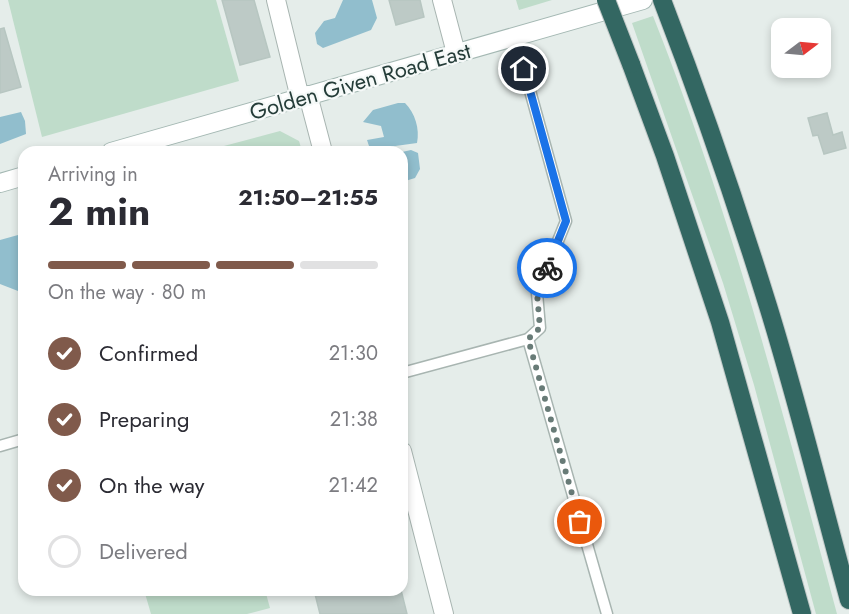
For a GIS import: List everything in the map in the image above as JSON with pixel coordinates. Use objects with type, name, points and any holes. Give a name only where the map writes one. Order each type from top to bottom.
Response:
[{"type":"highway","points":[[606,0],[665,156],[714,301],[802,614]]},
{"type":"highway","points":[[662,0],[714,141],[768,306],[849,600]]},
{"type":"street","points":[[276,0],[321,146]]},
{"type":"street","points":[[442,0],[456,53]]},
{"type":"street","name":"Golden Given Road East","points":[[132,146],[643,0]]},
{"type":"street","points":[[0,183],[18,178]]},
{"type":"street","points":[[408,475],[444,614]]},
{"type":"lane","points":[[408,371],[528,339],[540,328],[537,293],[566,221],[517,36]]},
{"type":"lane","points":[[528,339],[607,614]]},
{"type":"lane","points":[[0,446],[18,441]]},
{"type":"green space","points":[[8,0],[216,0],[239,81],[42,137]]},
{"type":"green space","points":[[516,0],[552,0],[519,10]]},
{"type":"green space","points":[[653,16],[681,89],[731,237],[754,312],[837,614],[816,614],[754,385],[723,283],[632,23]]},
{"type":"green space","points":[[280,131],[299,141],[300,146],[224,146]]},
{"type":"green space","points":[[146,596],[267,596],[270,608],[247,614],[151,614]]},
{"type":"water","points":[[343,0],[372,0],[377,18],[371,30],[323,48],[317,44],[315,33],[324,21],[335,18]]},
{"type":"water","points":[[405,103],[414,116],[418,132],[417,143],[369,146],[367,140],[384,137],[381,126],[363,122],[373,110]]},
{"type":"water","points":[[21,112],[25,121],[26,134],[0,144],[0,117]]},
{"type":"water","points":[[408,151],[418,153],[420,169],[415,178],[408,180]]},
{"type":"water","points":[[18,235],[18,291],[0,284],[0,240]]},
{"type":"building","points":[[222,0],[254,0],[270,57],[240,65]]},
{"type":"building","points":[[389,0],[420,0],[424,17],[396,25]]},
{"type":"building","points":[[4,28],[21,87],[0,93],[0,29]]},
{"type":"building","points":[[827,113],[833,135],[842,132],[846,148],[824,154],[818,135],[813,136],[808,118]]},
{"type":"building","points":[[316,596],[402,596],[407,614],[320,614]]},
{"type":"way so far","points":[[547,268],[537,293],[540,328],[528,339],[580,522]]},
{"type":"route","points":[[524,69],[566,221],[547,268]]}]
